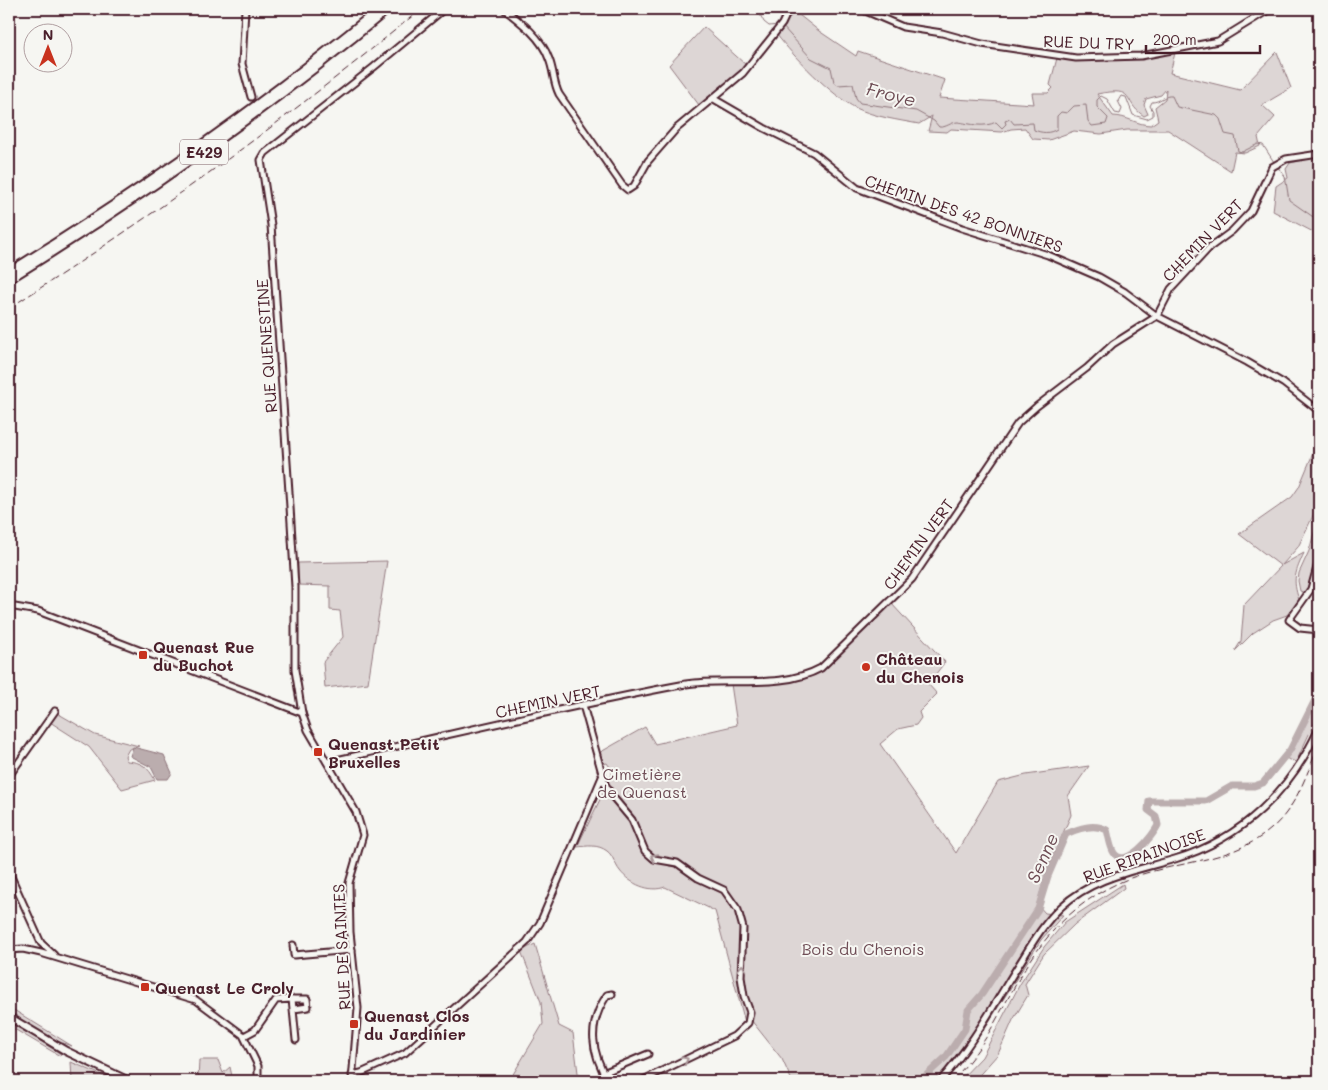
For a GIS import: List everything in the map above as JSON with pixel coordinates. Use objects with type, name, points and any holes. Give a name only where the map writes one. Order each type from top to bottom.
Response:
[{"type":"highway","name":"E429","points":[[9,272],[140,189],[214,137],[280,89],[379,9]]},
{"type":"highway","name":"E429","points":[[9,279],[87,231],[217,143],[282,94],[388,9]]},
{"type":"main road","points":[[9,1017],[66,1051],[129,1081]]},
{"type":"street","points":[[245,9],[242,64],[251,97]]},
{"type":"street","name":"RUE QUENESTINE","points":[[327,762],[308,730],[302,713],[293,660],[294,570],[271,225],[261,158],[264,153],[374,67],[444,9]]},
{"type":"street","points":[[504,9],[535,36],[550,59],[559,94],[622,185],[628,190],[634,186],[648,161],[676,129],[714,99],[742,73],[781,26],[789,9]]},
{"type":"street","name":"RUE DU TRY","points":[[861,9],[900,26],[982,44],[1055,56],[1142,56],[1218,41],[1270,9]]},
{"type":"street","name":"CHEMIN DES 42 BONNIERS","points":[[714,99],[814,153],[857,188],[962,228],[1078,267],[1126,292],[1157,316],[1283,383],[1319,411]]},
{"type":"street","name":"CHEMIN VERT","points":[[327,762],[583,705],[694,683],[775,680],[812,672],[821,668],[912,579],[1018,423],[1087,368],[1113,344],[1157,316],[1171,289],[1209,248],[1232,231],[1251,211],[1274,165],[1286,159],[1319,154]]},
{"type":"street","points":[[1319,560],[1311,589],[1289,620],[1300,628],[1319,630]]},
{"type":"street","points":[[9,606],[38,611],[302,713]]},
{"type":"street","points":[[583,705],[602,776],[608,791],[632,820],[649,856],[654,859],[677,863],[698,878],[724,890],[738,910],[743,928],[741,976],[744,996],[750,1012],[748,1023],[734,1036],[641,1081]]},
{"type":"street","points":[[9,776],[55,711]]},
{"type":"street","name":"RUE RIPAINOISE","points":[[940,1081],[959,1058],[1053,915],[1087,888],[1123,873],[1192,853],[1223,838],[1252,818],[1290,779],[1306,755],[1319,728]]},
{"type":"street","name":"RUE DE SAINTES","points":[[327,762],[356,812],[363,835],[349,883],[352,950],[358,1008],[352,1081]]},
{"type":"street","points":[[352,1075],[362,1073],[405,1053],[527,942],[540,923],[602,776]]},
{"type":"street","points":[[9,872],[41,943],[59,958]]},
{"type":"street","points":[[293,944],[294,955],[352,950]]},
{"type":"street","points":[[9,950],[22,949],[59,958],[196,1000],[244,1036],[258,1066],[258,1081]]},
{"type":"street","points":[[608,1081],[595,1054],[593,1025],[601,1004],[607,995],[612,994]]},
{"type":"street","points":[[292,999],[296,1040]]},
{"type":"street","points":[[244,1036],[255,1030],[276,1000],[308,999],[308,1007],[294,1009]]},
{"type":"street","points":[[603,1073],[648,1054]]},
{"type":"green space","points":[[794,11],[819,31],[856,56],[858,51],[945,80],[939,98],[1034,104],[1032,93],[1048,93],[1053,88],[1050,85],[1057,58],[1143,58],[1175,53],[1170,73],[1240,90],[1277,52],[1291,88],[1262,105],[1275,117],[1258,137],[1260,146],[1245,153],[1235,152],[1231,171],[1168,130],[1127,130],[1101,134],[1074,131],[1049,140],[1033,139],[1025,128],[1002,132],[951,129],[947,132],[928,131],[932,116],[919,124],[871,114],[856,108],[836,94],[793,54],[777,35]],"holes":[[[1166,89],[1165,99],[1155,107],[1158,120],[1151,125],[1113,116],[1097,94],[1110,92],[1124,93],[1144,116],[1148,114],[1144,105],[1146,99],[1161,95]]]},
{"type":"green space","points":[[704,27],[746,65],[733,79],[699,105],[669,65]]},
{"type":"green space","points":[[1319,157],[1319,235],[1273,211],[1276,186],[1288,178],[1286,169],[1290,163]]},
{"type":"green space","points":[[1319,443],[1319,478],[1314,486],[1319,489],[1319,500],[1298,547],[1282,565],[1304,553],[1298,566],[1295,581],[1299,600],[1287,615],[1273,620],[1253,633],[1235,651],[1241,641],[1244,605],[1281,566],[1239,534],[1292,497],[1299,487]]},
{"type":"green space","points":[[1319,515],[1318,556],[1314,576],[1305,593],[1300,591],[1299,573],[1309,551]]},
{"type":"green space","points":[[387,561],[368,683],[325,688],[323,662],[343,637],[340,611],[330,610],[330,586],[298,585],[298,563]]},
{"type":"green space","name":"Bois du Chenois","points":[[891,603],[945,662],[928,684],[937,694],[919,712],[921,718],[916,725],[898,729],[880,744],[956,853],[998,782],[1026,775],[1089,766],[1068,796],[1071,815],[1046,872],[1037,904],[1045,913],[1063,915],[1041,940],[985,1028],[946,1081],[792,1081],[782,1059],[751,1020],[745,1022],[715,911],[665,887],[659,889],[647,888],[629,880],[618,869],[611,855],[600,847],[577,847],[605,789],[633,825],[637,824],[611,792],[608,781],[612,775],[612,770],[607,763],[603,764],[599,753],[645,727],[655,744],[737,725],[731,684],[786,682],[818,673]]},
{"type":"green space","points":[[1319,692],[1319,713],[1296,762],[1285,758]]},
{"type":"green space","points":[[57,713],[95,735],[139,746],[129,749],[125,756],[127,761],[144,766],[155,780],[122,789],[89,747],[50,722]]},
{"type":"green space","points":[[1123,884],[1124,888],[1075,924],[1044,954],[1025,984],[1028,995],[1013,1020],[998,1054],[974,1081],[959,1081],[982,1057],[1020,984],[1044,947],[1065,922]]},
{"type":"green space","points":[[535,944],[559,1026],[573,1033],[579,1081],[515,1081],[512,1076],[543,1024],[541,1002],[521,951]]},
{"type":"green space","points":[[9,1007],[72,1046],[51,1039],[9,1012]]},
{"type":"green space","points":[[9,1021],[61,1054],[60,1056],[9,1026]]},
{"type":"green space","points":[[199,1060],[218,1060],[223,1073],[230,1067],[233,1081],[198,1081]]},
{"type":"green space","points":[[71,1062],[104,1076],[98,1081],[72,1081]]},
{"type":"shaded area","points":[[133,747],[164,755],[172,773],[168,779],[157,779],[151,767],[130,756]]},
{"type":"waterway","name":"Froye","points":[[757,9],[764,22],[769,26],[779,25]]},
{"type":"waterway","name":"Froye","points":[[782,26],[811,58],[831,68],[834,82],[838,85],[853,84],[856,98],[860,103],[916,111],[934,121],[939,127],[958,122],[982,125],[996,122],[1002,128],[1006,124],[1005,121],[1010,119],[1014,124],[1033,123],[1034,130],[1048,132],[1057,129],[1057,116],[1061,112],[1067,113],[1074,106],[1086,105],[1088,121],[1092,126],[1106,124],[1108,118],[1097,107],[1097,100],[1101,96],[1107,99],[1115,113],[1120,114],[1122,109],[1118,101],[1121,96],[1126,97],[1133,115],[1147,119],[1153,116],[1150,106],[1152,102],[1172,96],[1177,107],[1216,115],[1220,119],[1225,134],[1235,136],[1238,151],[1242,152],[1258,144],[1263,145],[1274,162]]},
{"type":"waterway","name":"Froye","points":[[1276,165],[1285,176],[1289,200],[1319,221]]},
{"type":"waterway","name":"Senne","points":[[920,1081],[946,1057],[965,1029],[968,1010],[982,994],[1038,909],[1048,876],[1066,834],[1087,827],[1102,828],[1107,830],[1114,853],[1119,857],[1125,857],[1139,850],[1158,825],[1156,816],[1148,810],[1149,801],[1206,801],[1232,786],[1254,786],[1263,783],[1290,750],[1319,692]]},
{"type":"railway","points":[[9,308],[116,238],[220,165],[322,88],[421,9]]},
{"type":"railway","points":[[952,1081],[983,1042],[1032,958],[1067,917],[1094,896],[1125,880],[1146,873],[1222,855],[1257,839],[1272,828],[1286,813],[1296,797],[1319,745]]},
{"type":"place","name":"Quenast Rue du Buchot","points":[[143,655]]},
{"type":"place","name":"Château du Chenois","points":[[866,667]]},
{"type":"place","name":"Quenast Petit Bruxelles","points":[[318,752]]},
{"type":"place","name":"Quenast Le Croly","points":[[145,987]]},
{"type":"place","name":"Quenast Clos du Jardinier","points":[[354,1024]]},
{"type":"park label","name":"Cimetière de Quenast","points":[[642,782]]}]
